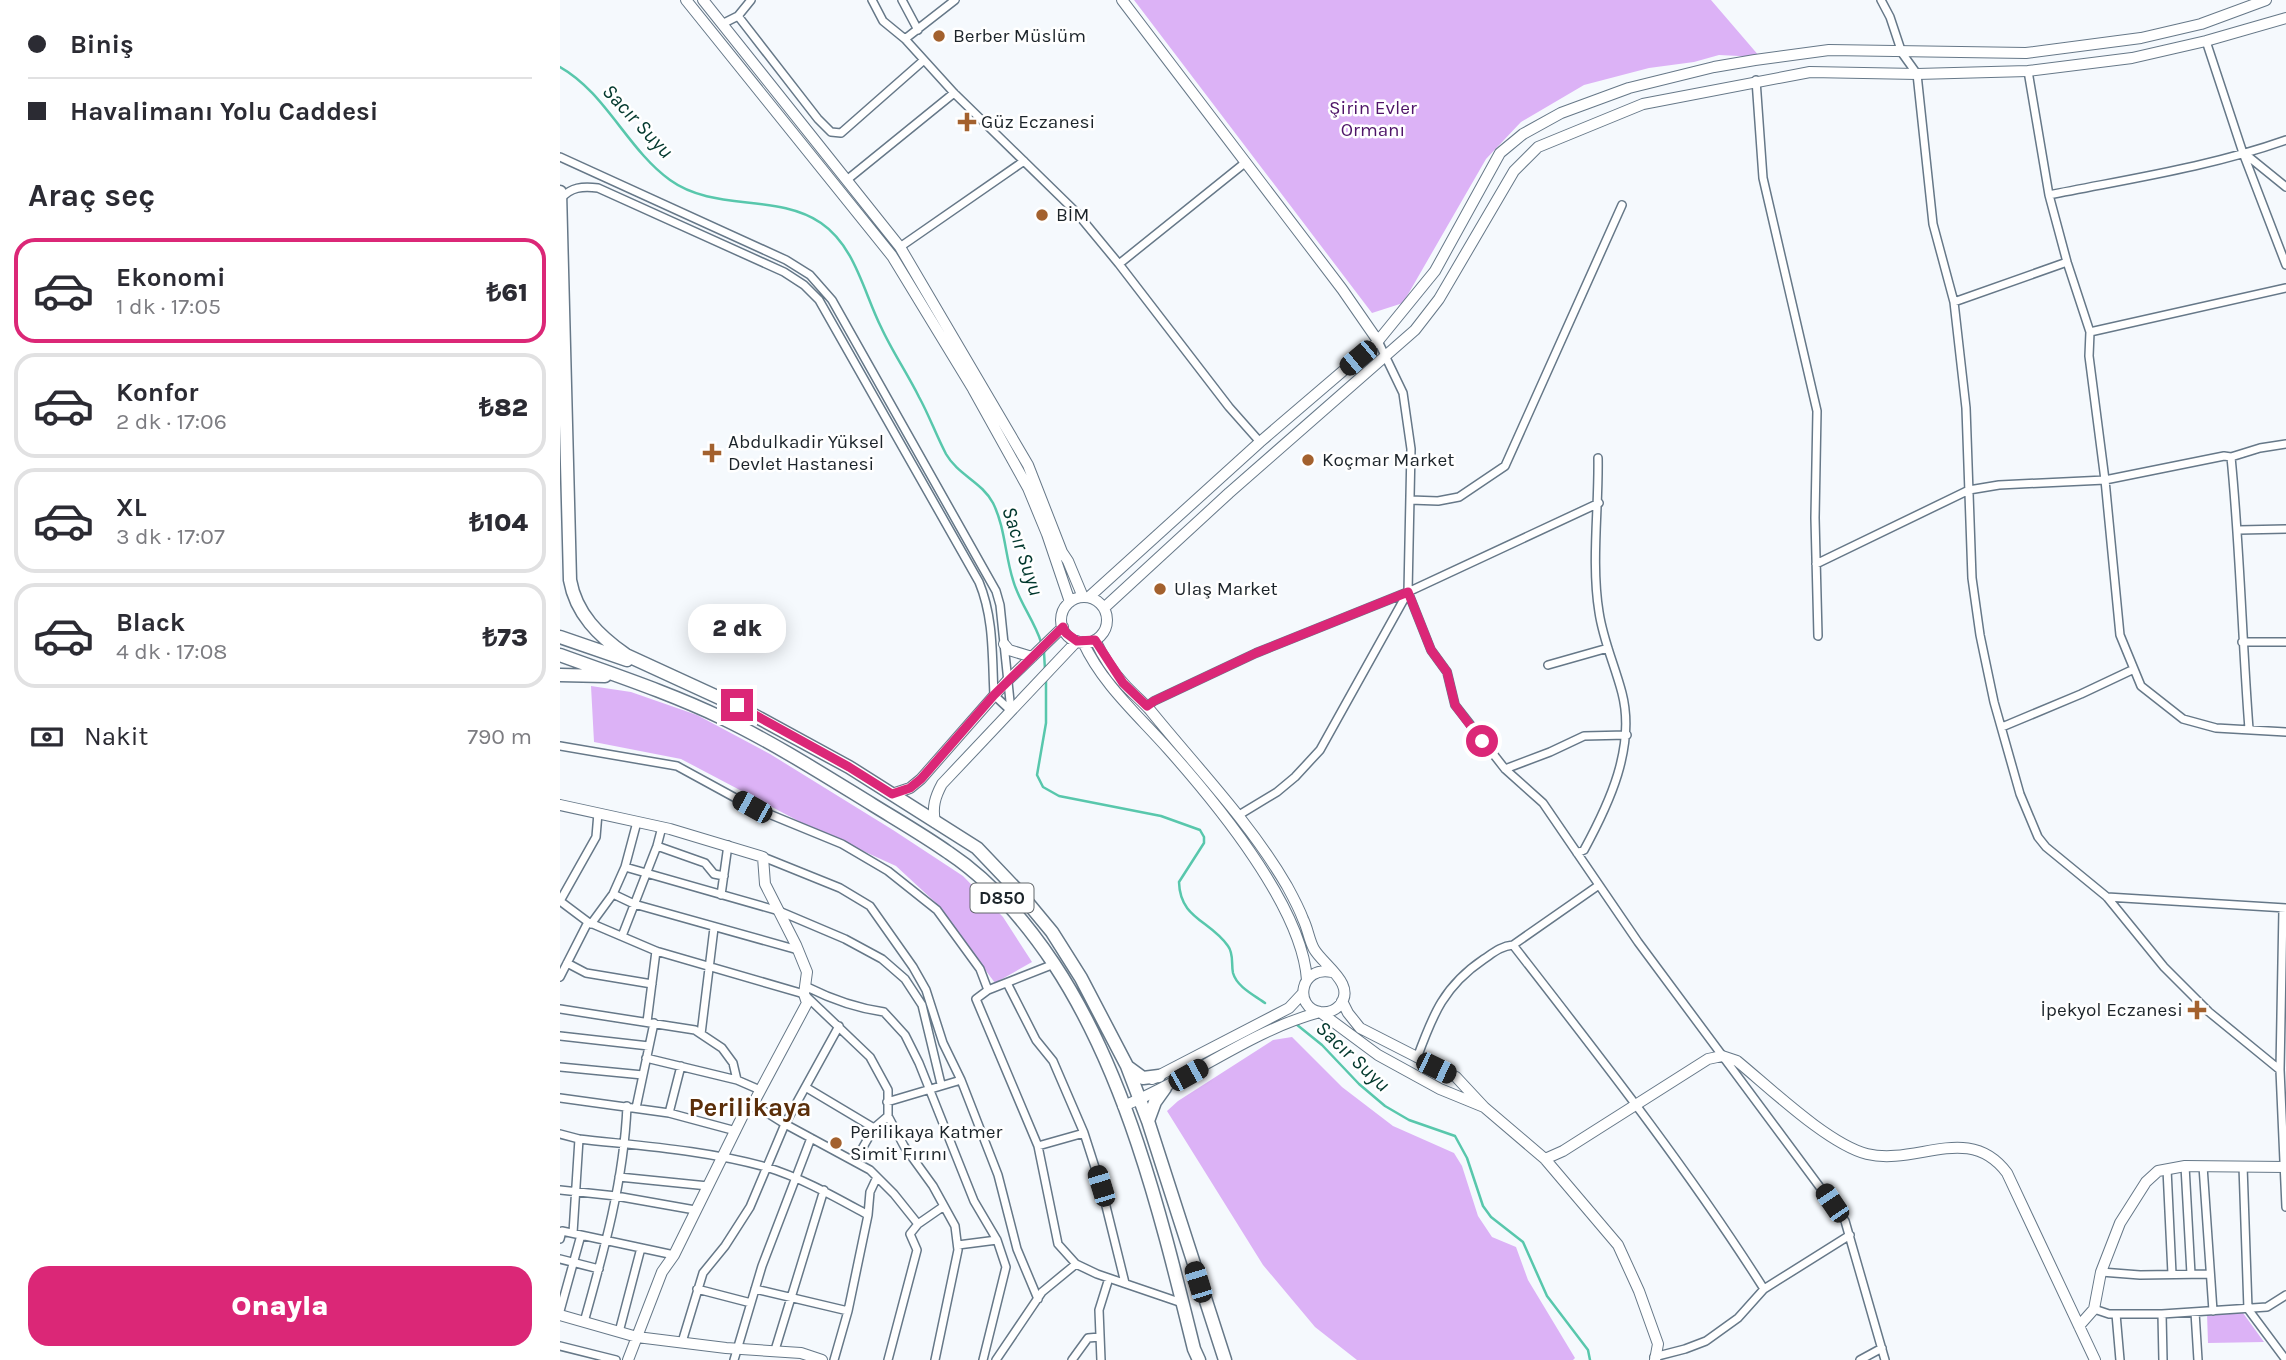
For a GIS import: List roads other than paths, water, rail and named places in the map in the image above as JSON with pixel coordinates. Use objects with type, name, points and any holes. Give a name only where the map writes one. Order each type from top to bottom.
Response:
[{"type":"highway","points":[[560,192],[568,447],[567,502],[573,596],[589,623],[611,645],[654,670]]},
{"type":"highway","points":[[560,526],[567,502]]},
{"type":"highway","name":"D850","points":[[560,637],[654,670],[737,705],[849,767],[976,848],[1018,891],[1052,932],[1081,978],[1127,1066],[1148,1121],[1224,1360]]},
{"type":"highway","name":"D850","points":[[560,655],[669,695],[724,719],[832,779],[951,854],[1000,895],[1054,964],[1093,1034],[1123,1106],[1164,1230],[1199,1360]]},
{"type":"highway","points":[[560,675],[603,676],[631,681]]},
{"type":"highway","points":[[1127,1066],[1143,1078],[1162,1082],[1148,1121]]},
{"type":"street","points":[[686,0],[892,256],[973,389],[1028,488],[1070,602]]},
{"type":"street","points":[[703,0],[900,247],[1028,465],[1062,552],[1086,597],[1098,601],[1104,608],[1107,622],[1101,635],[1095,640],[1080,642],[1057,662],[942,784],[935,797],[935,822]]},
{"type":"street","points":[[722,24],[738,16],[751,0]]},
{"type":"street","points":[[872,0],[883,21],[905,39],[954,93],[1076,212],[1229,407],[1260,442]]},
{"type":"street","points":[[902,0],[918,30]]},
{"type":"street","points":[[1122,0],[1342,289],[1378,341],[1403,393],[1411,449],[1408,592],[1431,650],[1447,672],[1455,705],[1505,769],[1543,803],[1722,1056],[1845,1221],[1885,1360]]},
{"type":"street","points":[[1881,0],[1891,17],[1902,53],[1917,74],[1933,223],[1954,302],[1966,408],[1972,578],[1980,635],[1994,702],[2020,794],[2038,837],[2046,847],[2107,897],[2164,967],[2209,1012],[2280,1070]]},
{"type":"street","points":[[1123,1106],[1139,1099],[1162,1082],[1289,1008],[1303,993],[1307,980],[1305,959],[1272,886],[1208,796],[1122,700],[1080,642],[1066,633],[1062,613],[1070,602],[1086,597],[1378,341],[1435,271],[1500,153],[1523,134],[1587,102],[1629,88],[1714,67],[1829,50],[2026,53],[2114,42],[2201,24],[2266,0]]},
{"type":"street","points":[[905,39],[951,1]]},
{"type":"street","points":[[738,16],[831,132],[841,133],[924,60]]},
{"type":"street","points":[[1104,608],[1229,493],[1415,330],[1439,299],[1514,171],[1538,147],[1643,104],[1756,80],[1810,72],[1917,74],[2028,71],[2132,58],[2206,41],[2286,18]]},
{"type":"street","points":[[2206,41],[2243,153],[2286,265]]},
{"type":"street","points":[[2028,71],[2049,195],[2090,332],[2089,356],[2105,480],[2120,635],[2141,686],[2183,719],[2216,728],[2286,732]]},
{"type":"street","points":[[1756,80],[1763,178],[1817,411],[1818,636]]},
{"type":"street","points":[[848,179],[954,93]]},
{"type":"street","points":[[2049,195],[2243,153],[2286,140]]},
{"type":"street","points":[[2243,153],[2286,187]]},
{"type":"street","points":[[560,157],[774,254],[810,275],[832,300],[996,591],[1000,605],[1011,711]]},
{"type":"street","points":[[900,247],[1024,161]]},
{"type":"street","points":[[1119,264],[1245,162]]},
{"type":"street","points":[[560,200],[575,189],[586,186],[598,188],[779,270],[804,285],[819,300],[979,582],[987,601],[994,695],[1011,711]]},
{"type":"street","points":[[1410,500],[1438,501],[1459,497],[1505,466],[1622,205]]},
{"type":"street","points":[[774,254],[779,270]]},
{"type":"street","points":[[1954,302],[2067,262]]},
{"type":"street","points":[[779,270],[791,263]]},
{"type":"street","points":[[2090,332],[2286,288]]},
{"type":"street","points":[[1816,564],[1969,490],[1999,485],[2105,480],[2231,457],[2286,443]]},
{"type":"street","points":[[1577,853],[1584,850],[1598,824],[1622,758],[1627,734],[1623,696],[1598,610],[1595,543],[1599,503],[1598,457]]},
{"type":"street","points":[[2231,457],[2239,530],[2242,642],[2249,729]]},
{"type":"street","points":[[1147,706],[1256,653],[1408,592],[1599,503]]},
{"type":"street","points":[[2239,530],[2286,529]]},
{"type":"street","points":[[1239,815],[1296,777],[1320,750],[1408,592]]},
{"type":"street","points":[[892,794],[910,788],[921,779],[1007,681],[1063,627]]},
{"type":"street","points":[[1095,640],[1123,683],[1147,706],[1239,815],[1286,886],[1304,920],[1314,949],[1342,982],[1345,995],[1333,1010],[1281,1024],[1162,1082],[1134,1086],[1118,1093]]},
{"type":"street","points":[[2242,642],[2286,642]]},
{"type":"street","points":[[1004,644],[1009,650],[1032,657]]},
{"type":"street","points":[[1548,665],[1608,648]]},
{"type":"street","points":[[2002,727],[2134,669]]},
{"type":"street","points":[[1505,769],[1584,736],[1627,734]]},
{"type":"street","points":[[560,746],[677,766],[752,807],[842,844],[888,871],[937,910],[980,969],[988,990]]},
{"type":"street","points":[[560,805],[662,827],[728,845],[840,888],[870,906],[926,990],[943,1043],[961,1080],[998,1175],[1017,1249],[1038,1299]]},
{"type":"street","points":[[598,813],[596,837],[560,901],[590,923],[656,951],[854,1007],[884,1012],[905,1035],[974,1200],[997,1240],[1006,1267],[983,1360]]},
{"type":"street","points":[[560,978],[590,923],[613,894],[625,867],[637,822]]},
{"type":"street","points":[[622,936],[662,827]]},
{"type":"street","points":[[722,895],[728,845]]},
{"type":"street","points":[[657,846],[705,863],[714,874],[724,876]]},
{"type":"street","points":[[628,1360],[662,1272],[674,1255],[745,1111],[752,1104],[807,1003],[807,972],[765,884],[763,857]]},
{"type":"street","points":[[625,867],[779,911],[882,958],[902,977],[922,1005],[941,1084]]},
{"type":"street","points":[[1417,1058],[1430,1021],[1447,990],[1465,972],[1504,946],[1513,945],[1599,884]]},
{"type":"street","points":[[613,894],[634,904],[798,950]]},
{"type":"street","points":[[2107,897],[2284,908],[2280,1070],[2286,1207]]},
{"type":"street","points":[[701,1034],[714,928]]},
{"type":"street","points":[[1513,945],[1637,1104],[1764,1289]]},
{"type":"street","points":[[635,1108],[649,1045],[656,951]]},
{"type":"street","points":[[567,963],[586,973],[652,984]]},
{"type":"street","points":[[1054,964],[988,990],[976,999],[1038,1146],[1058,1244],[1076,1264],[1182,1303]]},
{"type":"street","points":[[902,977],[913,967]]},
{"type":"street","points":[[1307,980],[1318,972],[1332,972]]},
{"type":"street","points":[[1007,983],[1036,1040],[1053,1061],[1084,1133],[1101,1186],[1125,1283]]},
{"type":"street","points":[[805,991],[870,1057],[888,1090],[888,1116],[904,1146],[956,1226],[958,1245],[935,1360]]},
{"type":"street","points":[[1303,993],[1308,1005],[1378,1055],[1440,1089],[1484,1107]]},
{"type":"street","points":[[1342,1001],[1360,1028],[1456,1077],[1484,1107],[1545,1159],[1618,1245],[1639,1291],[1658,1344],[1655,1358],[1706,1341],[1738,1318],[1764,1289],[1850,1235]]},
{"type":"street","points":[[560,1009],[695,1030],[722,1048],[733,1063],[737,1080]]},
{"type":"street","points":[[682,1342],[703,1273],[725,1246],[750,1207],[785,1124],[839,1026]]},
{"type":"street","points":[[560,1036],[649,1045]]},
{"type":"street","points":[[1545,1159],[1563,1151],[1708,1059],[1722,1056],[1737,1061],[1830,1137],[1849,1148],[1869,1155],[1893,1155],[1968,1147],[1997,1159],[2007,1173],[2095,1360]]},
{"type":"street","points":[[646,1058],[737,1080],[760,1090]]},
{"type":"street","points":[[669,1113],[681,1066]]},
{"type":"street","points":[[560,1067],[643,1074]]},
{"type":"street","points":[[887,1102],[961,1080]]},
{"type":"street","points":[[807,1088],[874,1128]]},
{"type":"street","points":[[560,1098],[669,1113],[736,1131]]},
{"type":"street","points":[[752,1104],[870,1170],[918,1224]]},
{"type":"street","points":[[584,1322],[607,1240],[616,1196],[625,1144],[626,1106]]},
{"type":"street","points":[[855,1161],[874,1128],[888,1116]]},
{"type":"street","points":[[1038,1146],[1084,1133]]},
{"type":"street","points":[[560,1134],[579,1139],[722,1157],[767,1168],[824,1191],[868,1215]]},
{"type":"street","points":[[734,1360],[755,1289],[811,1138]]},
{"type":"street","points":[[579,1139],[574,1262],[560,1313],[637,1337],[738,1349],[775,1350],[822,1360]]},
{"type":"street","points":[[2079,1326],[2094,1309],[2101,1272],[2120,1223],[2146,1182],[2158,1171],[2185,1166],[2285,1167]]},
{"type":"street","points":[[2185,1166],[2191,1274]]},
{"type":"street","points":[[2203,1166],[2213,1311]]},
{"type":"street","points":[[2243,1166],[2248,1309],[2286,1360]]},
{"type":"street","points":[[2167,1169],[2172,1274]]},
{"type":"street","points":[[619,1177],[708,1186]]},
{"type":"street","points":[[834,1360],[848,1311],[868,1215],[870,1192],[877,1177]]},
{"type":"street","points":[[560,1191],[616,1196],[695,1210]]},
{"type":"street","points":[[775,1350],[824,1191]]},
{"type":"street","points":[[888,1360],[916,1250],[910,1234],[918,1224],[944,1206]]},
{"type":"street","points":[[561,1233],[674,1255]]},
{"type":"street","points":[[958,1245],[997,1240]]},
{"type":"street","points":[[619,1332],[641,1248]]},
{"type":"street","points":[[560,1259],[599,1269]]},
{"type":"street","points":[[996,1360],[1042,1292],[1076,1264]]},
{"type":"street","points":[[2101,1272],[2140,1275],[2209,1274]]},
{"type":"street","points":[[1101,1360],[1099,1310],[1109,1278]]},
{"type":"street","points":[[697,1289],[751,1303]]},
{"type":"street","points":[[755,1289],[848,1311]]},
{"type":"street","points":[[2094,1309],[2109,1314],[2248,1309],[2267,1307],[2286,1295]]},
{"type":"street","points":[[2195,1312],[2198,1360]]},
{"type":"street","points":[[2116,1314],[2120,1360]]},
{"type":"street","points":[[2162,1314],[2164,1360]]},
{"type":"street","points":[[1072,1360],[1088,1338],[1100,1336]]},
{"type":"street","points":[[560,1346],[616,1360]]},
{"type":"street","points":[[1860,1360],[1882,1348]]},
{"type":"waterway","name":"Sacır Suyu","points":[[560,67],[590,91],[641,153],[670,180],[687,190],[706,196],[785,208],[804,214],[833,233],[850,257],[885,336],[923,404],[946,454],[957,468],[983,489],[993,503],[1016,588],[1041,642]]},
{"type":"waterway","name":"Sacır Suyu","points":[[1044,652],[1045,670]]},
{"type":"waterway","name":"Sacır Suyu","points":[[1046,680],[1046,723],[1037,775],[1043,787],[1059,796],[1161,816],[1200,830],[1204,843],[1179,882],[1181,894],[1190,912],[1221,937],[1230,949],[1233,973],[1238,982],[1265,1003]]},
{"type":"waterway","name":"Sacır Suyu","points":[[1296,1024],[1322,1045],[1359,1084],[1385,1106],[1409,1120],[1455,1136],[1467,1158],[1483,1206],[1491,1217],[1523,1242],[1547,1296],[1588,1350],[1590,1360]]},
{"type":"place","name":"Berber Müslüm","points":[[939,36]]},
{"type":"place","name":"Güz Eczanesi","points":[[967,122]]},
{"type":"place","name":"BİM","points":[[1042,215]]},
{"type":"place","name":"Abdulkadir Yüksel Devlet Hastanesi","points":[[712,453]]},
{"type":"place","name":"Koçmar Market","points":[[1308,460]]},
{"type":"place","name":"Ulaş Market","points":[[1160,589]]},
{"type":"place","name":"İpekyol Eczanesi","points":[[2197,1010]]},
{"type":"place","name":"Perilikaya Katmer Simit Fırını","points":[[836,1143]]},
{"type":"district","name":"Perilikaya","points":[[750,1107]]},
{"type":"park label","name":"Şirin Evler Ormanı","points":[[1373,119]]}]
